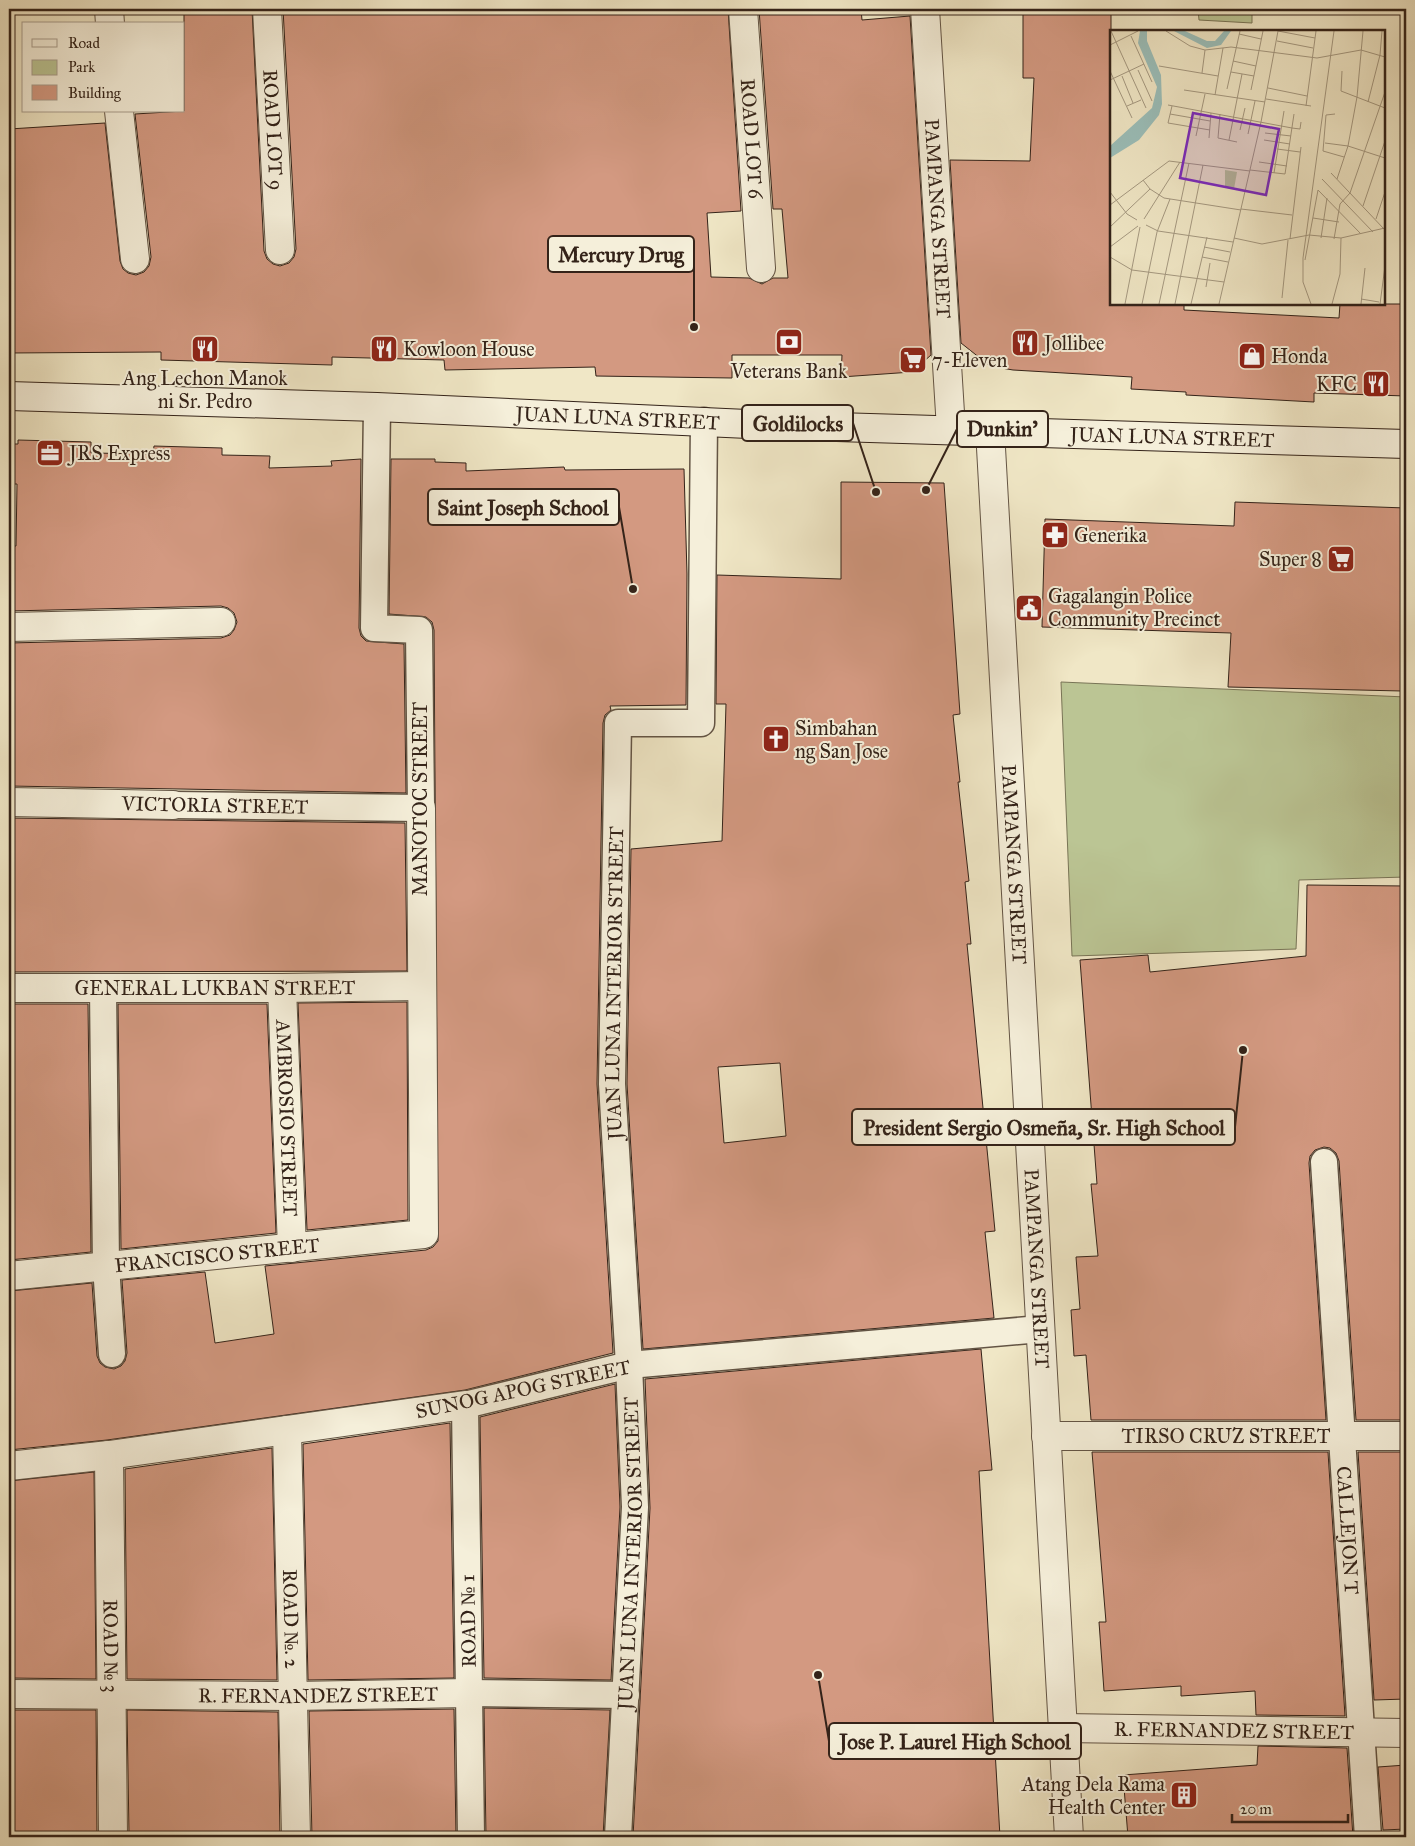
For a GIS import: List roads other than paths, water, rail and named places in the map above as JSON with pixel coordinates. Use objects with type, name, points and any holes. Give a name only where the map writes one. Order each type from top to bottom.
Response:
[{"type":"street","points":[[109,9],[110,22]]},
{"type":"street","name":"ROAD LOT 9","points":[[267,9],[280,250]]},
{"type":"street","name":"ROAD LOT 6","points":[[742,9],[761,268]]},
{"type":"street","name":"PAMPANGA STREET","points":[[925,9],[951,429]]},
{"type":"street","points":[[119,112],[135,259]]},
{"type":"street","name":"JUAN LUNA STREET","points":[[9,396],[377,407],[704,421],[1406,444]]},
{"type":"street","name":"MANOTOC STREET","points":[[377,407],[374,628],[419,630],[424,1234]]},
{"type":"street","name":"JUAN LUNA INTERIOR STREET","points":[[618,1837],[635,1508],[629,1365],[612,1084],[618,723],[701,723],[704,421]]},
{"type":"street","name":"PAMPANGA STREET","points":[[990,430],[1070,1837]]},
{"type":"street","points":[[9,627],[221,622]]},
{"type":"street","name":"VICTORIA STREET","points":[[9,802],[420,808]]},
{"type":"street","name":"GENERAL LUKBAN STREET","points":[[9,988],[421,986]]},
{"type":"street","points":[[103,988],[106,1266],[112,1354]]},
{"type":"street","name":"AMBROSIO STREET","points":[[282,988],[292,1248]]},
{"type":"street","name":"CALLEJON T","points":[[1324,1162],[1368,1837]]},
{"type":"street","name":"FRANCISCO STREET","points":[[9,1276],[424,1234]]},
{"type":"street","name":"SUNOG APOG STREET","points":[[9,1466],[109,1455],[465,1405],[629,1365],[1040,1330]]},
{"type":"street","name":"ROAD № 1","points":[[465,1405],[471,1837]]},
{"type":"street","name":"ROAD №. 2","points":[[287,1430],[296,1837]]},
{"type":"street","name":"TIRSO CRUZ STREET","points":[[1046,1436],[1406,1436]]},
{"type":"street","name":"ROAD № 3","points":[[109,1455],[110,1696],[113,1837]]},
{"type":"street","name":"R. FERNANDEZ STREET","points":[[9,1694],[110,1696],[293,1696],[469,1693],[626,1695]]},
{"type":"street","name":"R. FERNANDEZ STREET","points":[[1063,1728],[1362,1734],[1406,1733]]},
{"type":"place","name":"Mercury Drug","points":[[694,327]]},
{"type":"place","name":"Veterans Bank","points":[[789,342]]},
{"type":"place","name":"Jollibee","points":[[1025,343]]},
{"type":"place","name":"Ang Lechon Manok ni Sr. Pedro","points":[[205,349]]},
{"type":"place","name":"Kowloon House","points":[[384,349]]},
{"type":"place","name":"Honda","points":[[1252,356]]},
{"type":"place","name":"7-Eleven","points":[[913,360]]},
{"type":"place","name":"KFC","points":[[1376,384]]},
{"type":"place","name":"JRS Express","points":[[50,453]]},
{"type":"place","name":"Dunkin'","points":[[926,490]]},
{"type":"place","name":"Goldilocks","points":[[876,492]]},
{"type":"place","name":"Generika","points":[[1055,535]]},
{"type":"place","name":"Super 8","points":[[1341,559]]},
{"type":"place","name":"Saint Joseph School","points":[[633,589]]},
{"type":"place","name":"Gagalangin Police Community Precinct","points":[[1029,608]]},
{"type":"place","name":"Simbahan ng San Jose","points":[[776,739]]},
{"type":"place","name":"President Sergio Osmeña, Sr. High School","points":[[1243,1050]]},
{"type":"place","name":"Jose P. Laurel High School","points":[[818,1675]]},
{"type":"place","name":"Atang Dela Rama Health Center","points":[[1184,1795]]}]
